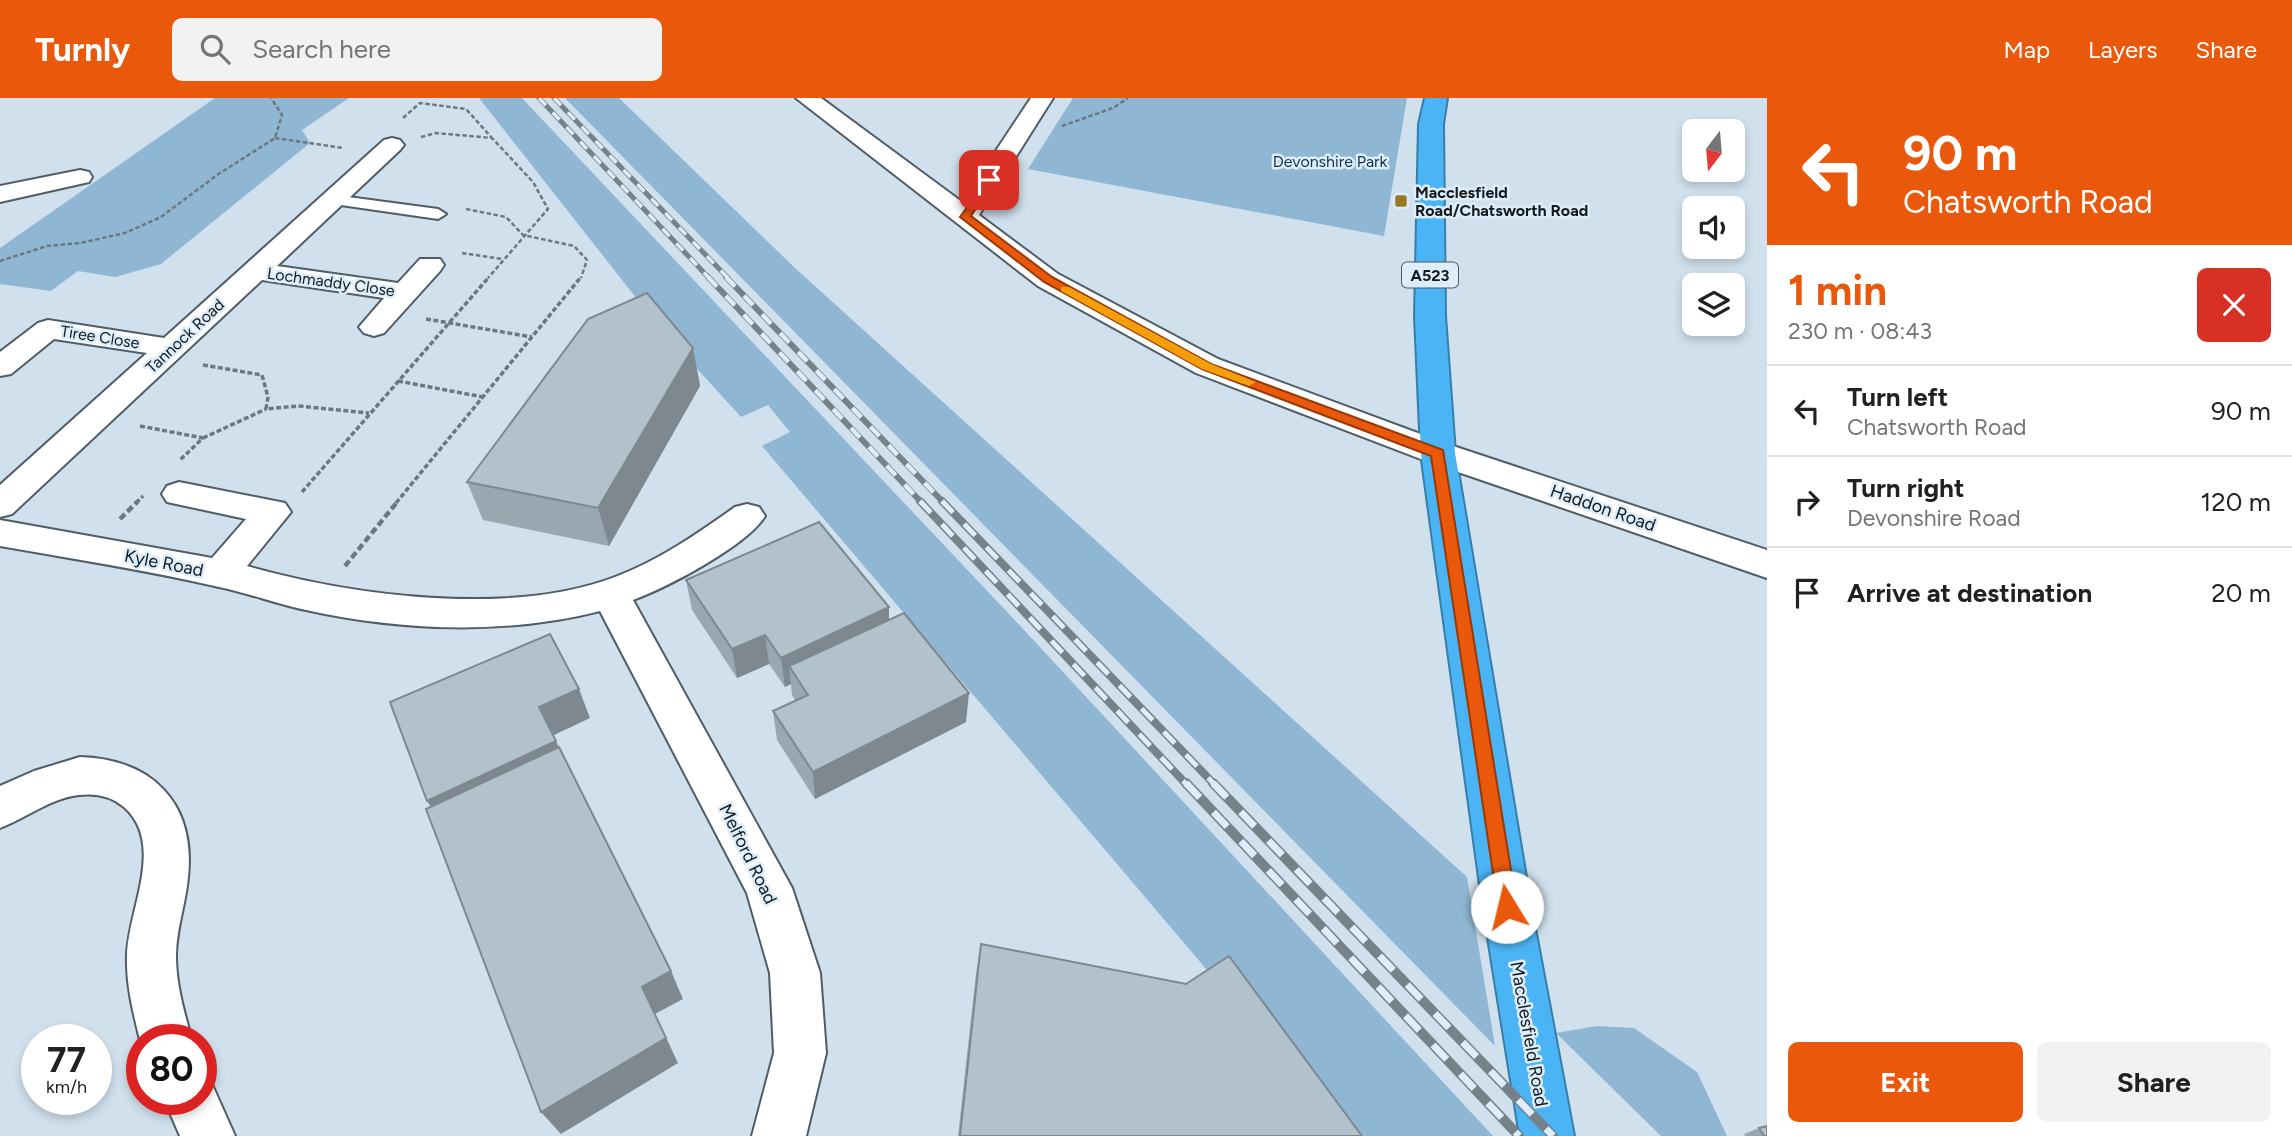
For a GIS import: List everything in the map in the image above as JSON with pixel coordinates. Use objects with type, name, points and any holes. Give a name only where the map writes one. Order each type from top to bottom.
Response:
[{"type":"highway","name":"Macclesfield Road","points":[[1436,98],[1431,124],[1430,316],[1438,453],[1507,907],[1547,1136]]},
{"type":"street","name":"Haddon Road","points":[[807,98],[1048,280],[1207,366],[1438,453],[1767,564]]},
{"type":"street","points":[[965,217],[1042,98]]},
{"type":"street","name":"Tannock Road","points":[[0,505],[332,201],[384,158]]},
{"type":"street","points":[[0,194],[80,177]]},
{"type":"street","name":"Lochmaddy Close","points":[[374,327],[430,265]]},
{"type":"street","name":"Lochmaddy Close","points":[[256,271],[405,293]]},
{"type":"street","name":"Tiree Close","points":[[0,367],[48,329],[166,353]]},
{"type":"street","points":[[166,484],[272,512],[220,573]]},
{"type":"street","points":[[322,599],[404,609],[497,611],[553,607],[610,593],[698,552],[747,516]]},
{"type":"street","name":"Kyle Road","points":[[0,533],[220,573],[322,599]]},
{"type":"street","name":"Melford Road","points":[[610,593],[769,888],[795,973],[800,1053],[779,1136]]},
{"type":"street","points":[[0,808],[49,785],[79,776],[107,778],[129,785],[145,796],[155,809],[162,825],[166,864],[163,900],[152,944],[153,978],[163,1024]]},
{"type":"street","points":[[198,1115],[208,1136]]},
{"type":"lane","points":[[332,201],[438,214]]},
{"type":"path","points":[[0,261],[47,246],[80,243],[125,233],[161,217],[217,175],[275,138],[282,115],[271,98]]},
{"type":"path","points":[[1012,144],[1113,108],[1128,98]]},
{"type":"path","points":[[272,512],[300,496],[548,209],[533,182],[466,109],[420,103],[387,131],[405,135],[384,158]]},
{"type":"path","points":[[275,138],[384,158],[436,132],[492,138]]},
{"type":"path","points":[[438,214],[446,206],[507,215],[517,221],[523,235]]},
{"type":"path","points":[[322,599],[581,278],[587,260],[574,246],[523,235]]},
{"type":"path","points":[[447,323],[532,337]]},
{"type":"path","points":[[166,353],[262,375],[268,397],[266,409]]},
{"type":"path","points":[[397,381],[483,397]]},
{"type":"path","points":[[89,549],[166,484],[203,438],[266,409],[298,406],[370,413]]},
{"type":"path","points":[[96,418],[203,438]]},
{"type":"green space","points":[[215,98],[349,98],[302,130],[310,143],[161,264],[115,277],[78,271],[51,291],[0,284],[0,248]]},
{"type":"green space","points":[[479,98],[522,98],[1025,631],[1493,1136],[1348,1136],[762,446],[790,432],[768,405],[741,417],[659,327]]},
{"type":"green space","points":[[565,98],[619,98],[795,268],[1467,877],[1495,1046]]},
{"type":"green space","name":"Devonshire Park","points":[[1073,98],[1407,98],[1384,236],[1028,169]]},
{"type":"green space","points":[[1597,1026],[1634,1028],[1697,1072],[1727,1136],[1661,1136],[1556,1033]]},
{"type":"building","points":[[647,293],[693,348],[598,508],[467,482],[588,319]]},
{"type":"building","points":[[819,522],[889,607],[781,658],[765,635],[732,649],[686,580]]},
{"type":"building","points":[[904,613],[969,693],[813,772],[773,711],[808,695],[789,666]]},
{"type":"building","points":[[550,634],[579,689],[539,707],[556,741],[427,801],[390,702]]},
{"type":"building","points":[[559,747],[671,971],[642,987],[666,1038],[541,1112],[426,809]]},
{"type":"building","points":[[981,944],[1186,984],[1229,956],[1362,1136],[960,1136]]},
{"type":"building","points":[[1767,1126],[1767,1136],[1764,1136],[1759,1128]]},
{"type":"railway","points":[[539,98],[709,278]]},
{"type":"railway","points":[[554,98],[728,278]]},
{"type":"railway","points":[[708,277],[922,503]]},
{"type":"railway","points":[[726,277],[944,503]]},
{"type":"railway","points":[[920,501],[1187,785]]},
{"type":"railway","points":[[942,501],[1215,785]]},
{"type":"railway","points":[[1186,783],[1519,1136]]},
{"type":"railway","points":[[1213,783],[1553,1136]]},
{"type":"slow traffic","points":[[1065,289],[1207,366],[1249,382]]},
{"type":"place","name":"Macclesfield Road/Chatsworth Road","points":[[1401,201]]},
{"type":"route","points":[[989,180],[965,217],[1048,280],[1207,366],[1438,453],[1507,907]]}]
